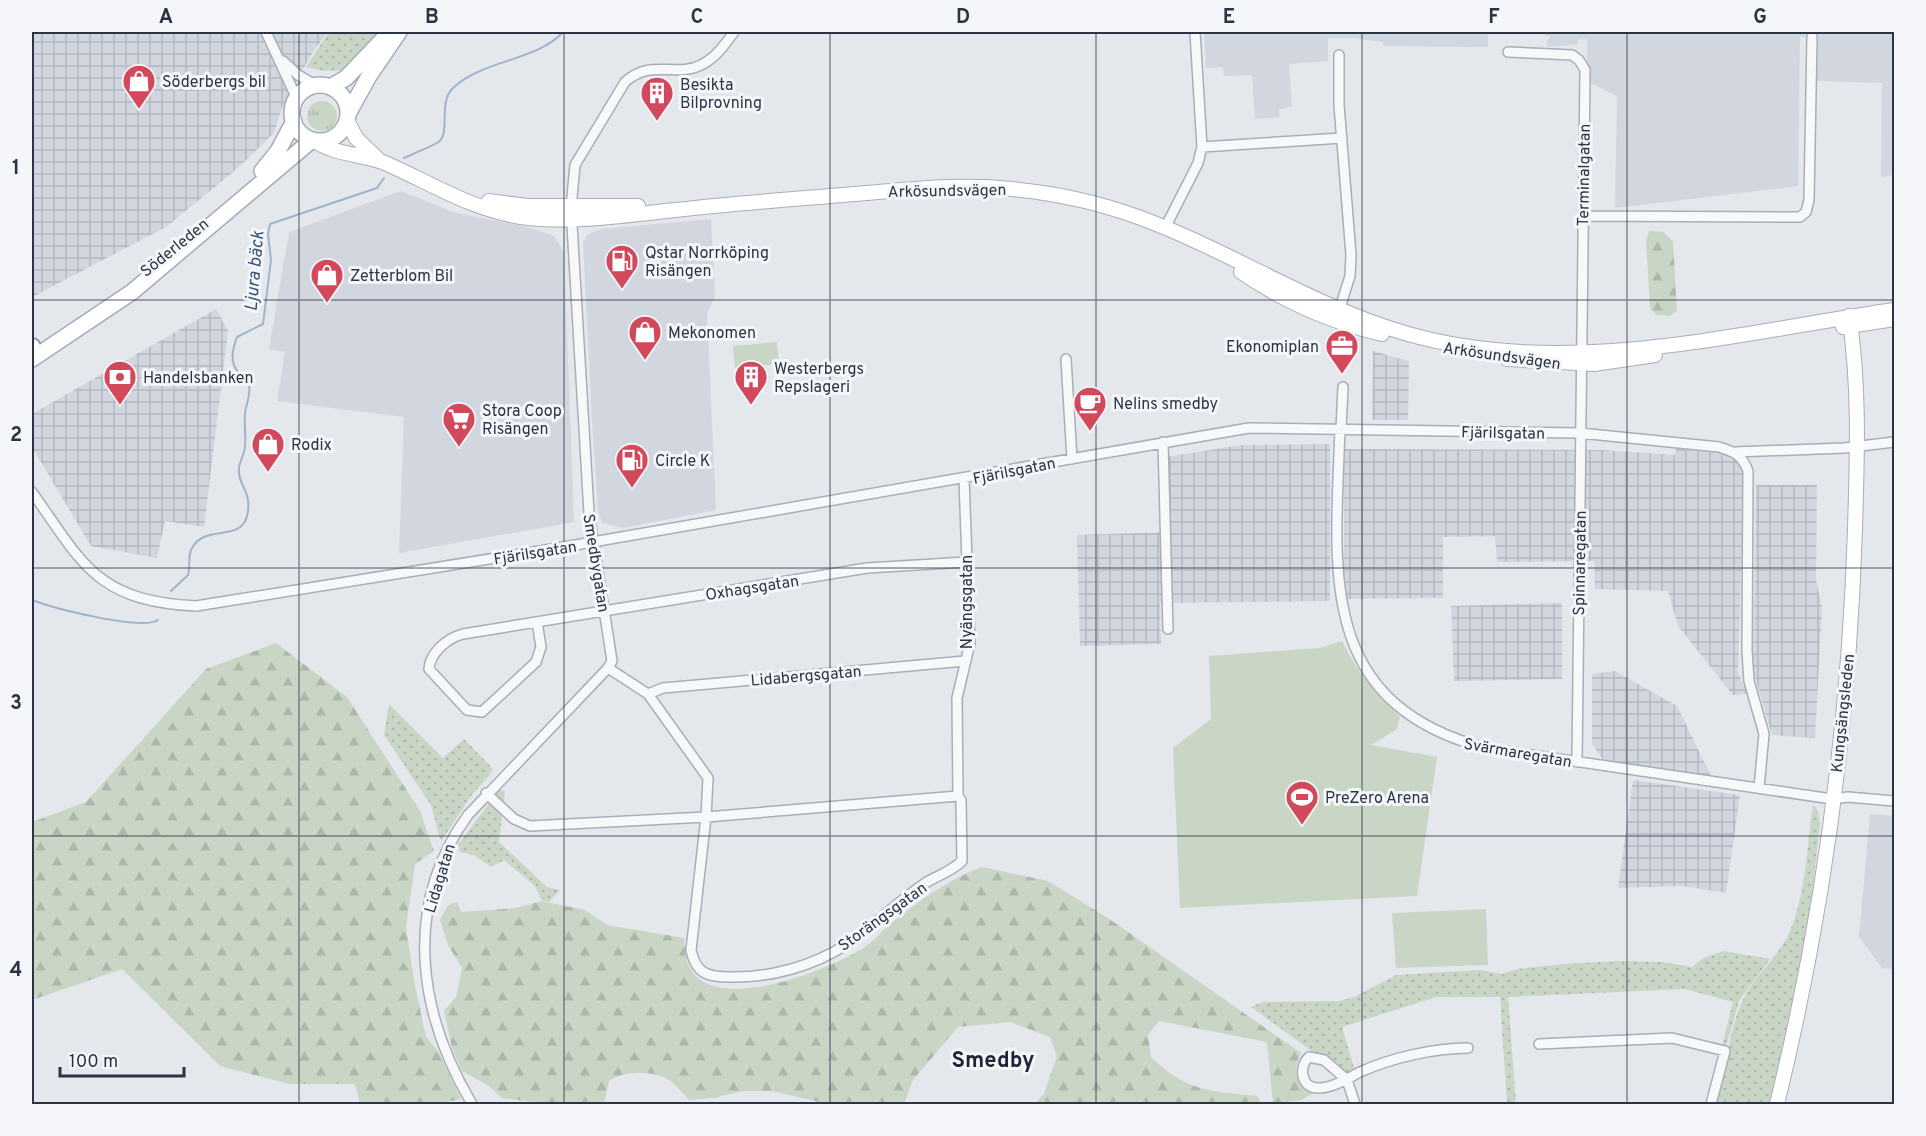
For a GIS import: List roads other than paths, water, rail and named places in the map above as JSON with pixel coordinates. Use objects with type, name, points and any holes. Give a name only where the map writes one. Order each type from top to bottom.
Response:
[{"type":"main road","points":[[391,32],[361,74],[329,89],[305,90],[297,99],[293,110],[294,121],[299,131],[318,143],[333,138],[342,131],[369,76],[399,32]]},
{"type":"main road","points":[[329,89],[344,99],[348,117]]},
{"type":"main road","name":"Arkösundsvägen","points":[[348,117],[356,138],[382,162]]},
{"type":"main road","name":"Söderleden","points":[[32,348],[67,328],[113,295],[226,205],[269,163],[286,139],[294,121]]},
{"type":"main road","name":"Arkösundsvägen","points":[[318,143],[382,162],[428,184],[507,204],[571,214],[950,187],[1003,188],[1079,200],[1116,210],[1165,228],[1202,246],[1279,296],[1338,316],[1475,354],[1530,362],[1850,321],[1894,319]]},
{"type":"main road","name":"Söderleden","points":[[32,359],[132,292],[233,209],[283,162],[318,143]]},
{"type":"main road","name":"Arkösundsvägen","points":[[1850,321],[1894,310]]},
{"type":"main road","name":"Kungsängsleden","points":[[1777,1104],[1808,967],[1832,799],[1850,634],[1856,447],[1855,376],[1850,321]]},
{"type":"street","points":[[266,32],[297,99]]},
{"type":"street","points":[[571,214],[575,165],[625,82],[646,69],[688,69],[703,64],[721,49],[734,32]]},
{"type":"street","points":[[1165,228],[1197,163],[1202,147],[1195,32]]},
{"type":"street","points":[[1583,216],[1800,217],[1806,212],[1809,200],[1812,37]]},
{"type":"street","name":"Terminalgatan","points":[[1508,52],[1572,55],[1579,60],[1585,70],[1582,357]]},
{"type":"street","points":[[1338,316],[1350,276],[1351,255],[1342,138],[1339,55]]},
{"type":"street","points":[[278,56],[298,75],[329,89]]},
{"type":"street","points":[[1202,147],[1342,138]]},
{"type":"street","name":"Smedbygatan","points":[[571,214],[589,513],[612,653],[608,668]]},
{"type":"street","name":"Spinnaregatan","points":[[1576,762],[1582,357]]},
{"type":"street","name":"Fjärilsgatan","points":[[1066,359],[1072,459]]},
{"type":"street","name":"Svärmaregatan","points":[[1343,387],[1340,429],[1341,606],[1349,635],[1368,672],[1391,700],[1418,722],[1452,740],[1485,748],[1832,799],[1848,797],[1894,801]]},
{"type":"street","name":"Fjärilsgatan","points":[[32,490],[77,558],[94,574],[129,594],[174,605],[196,606],[593,542],[1249,428],[1580,433],[1719,447],[1735,452],[1856,447],[1894,442]]},
{"type":"street","points":[[1163,442],[1168,629]]},
{"type":"street","points":[[1735,452],[1744,459],[1748,471],[1747,651],[1749,681],[1764,734],[1759,788]]},
{"type":"street","name":"Nyängsgatan","points":[[958,796],[957,698],[970,644],[964,479]]},
{"type":"street","name":"Oxhagsgatan","points":[[537,622],[541,647],[536,662],[482,712],[468,710],[429,669],[430,659],[453,636],[537,622],[867,568],[967,562]]},
{"type":"street","name":"Lidabergsgatan","points":[[648,694],[663,688],[965,661]]},
{"type":"street","points":[[608,668],[648,694],[708,778],[706,817]]},
{"type":"street","name":"Lidagatan","points":[[472,1104],[441,1042],[425,983],[424,926],[452,836],[486,793],[608,668]]},
{"type":"street","points":[[486,793],[514,819],[530,826],[706,817],[958,796]]},
{"type":"street","name":"Storängsgatan","points":[[706,817],[691,950],[699,971],[709,977],[748,978],[805,966],[846,944],[926,883],[956,867],[962,861],[963,854],[961,800],[958,796]]},
{"type":"street","points":[[1539,1044],[1672,1038],[1725,1051],[1711,1104]]},
{"type":"street","points":[[1355,1104],[1347,1080],[1316,1056],[1309,1057],[1300,1070],[1310,1085],[1318,1088],[1347,1080],[1360,1072],[1433,1050],[1468,1048]]},
{"type":"waterway","name":"Ljura bäck","points":[[404,158],[441,139],[444,133],[446,102],[453,88],[479,72],[539,49],[552,42],[563,32]]},
{"type":"waterway","name":"Ljura bäck","points":[[171,591],[188,575],[191,551],[198,541],[214,534],[238,529],[247,516],[248,500],[240,479],[239,468],[245,449],[245,413],[249,386],[235,368],[233,354],[237,337],[263,324],[271,260],[268,234],[270,224],[377,188],[384,178]]},
{"type":"waterway","name":"Ljura bäck","points":[[32,600],[116,621],[149,623],[158,620]]},
{"type":"place","name":"Söderbergs bil","points":[[139,110]]},
{"type":"place","name":"Besikta Bilprovning","points":[[657,122]]},
{"type":"place","name":"Qstar Norrköping Risängen","points":[[622,290]]},
{"type":"place","name":"Zetterblom Bil","points":[[327,304]]},
{"type":"place","name":"Mekonomen","points":[[645,361]]},
{"type":"place","name":"Ekonomiplan","points":[[1342,375]]},
{"type":"place","name":"Handelsbanken","points":[[120,406]]},
{"type":"place","name":"Westerbergs Repslageri","points":[[751,406]]},
{"type":"place","name":"Nelins smedby","points":[[1090,432]]},
{"type":"place","name":"Stora Coop Risängen","points":[[459,448]]},
{"type":"place","name":"Rodix","points":[[268,473]]},
{"type":"place","name":"Circle K","points":[[632,489]]},
{"type":"place","name":"PreZero Arena","points":[[1302,826]]},
{"type":"district","name":"Smedby","points":[[993,1059]]}]
